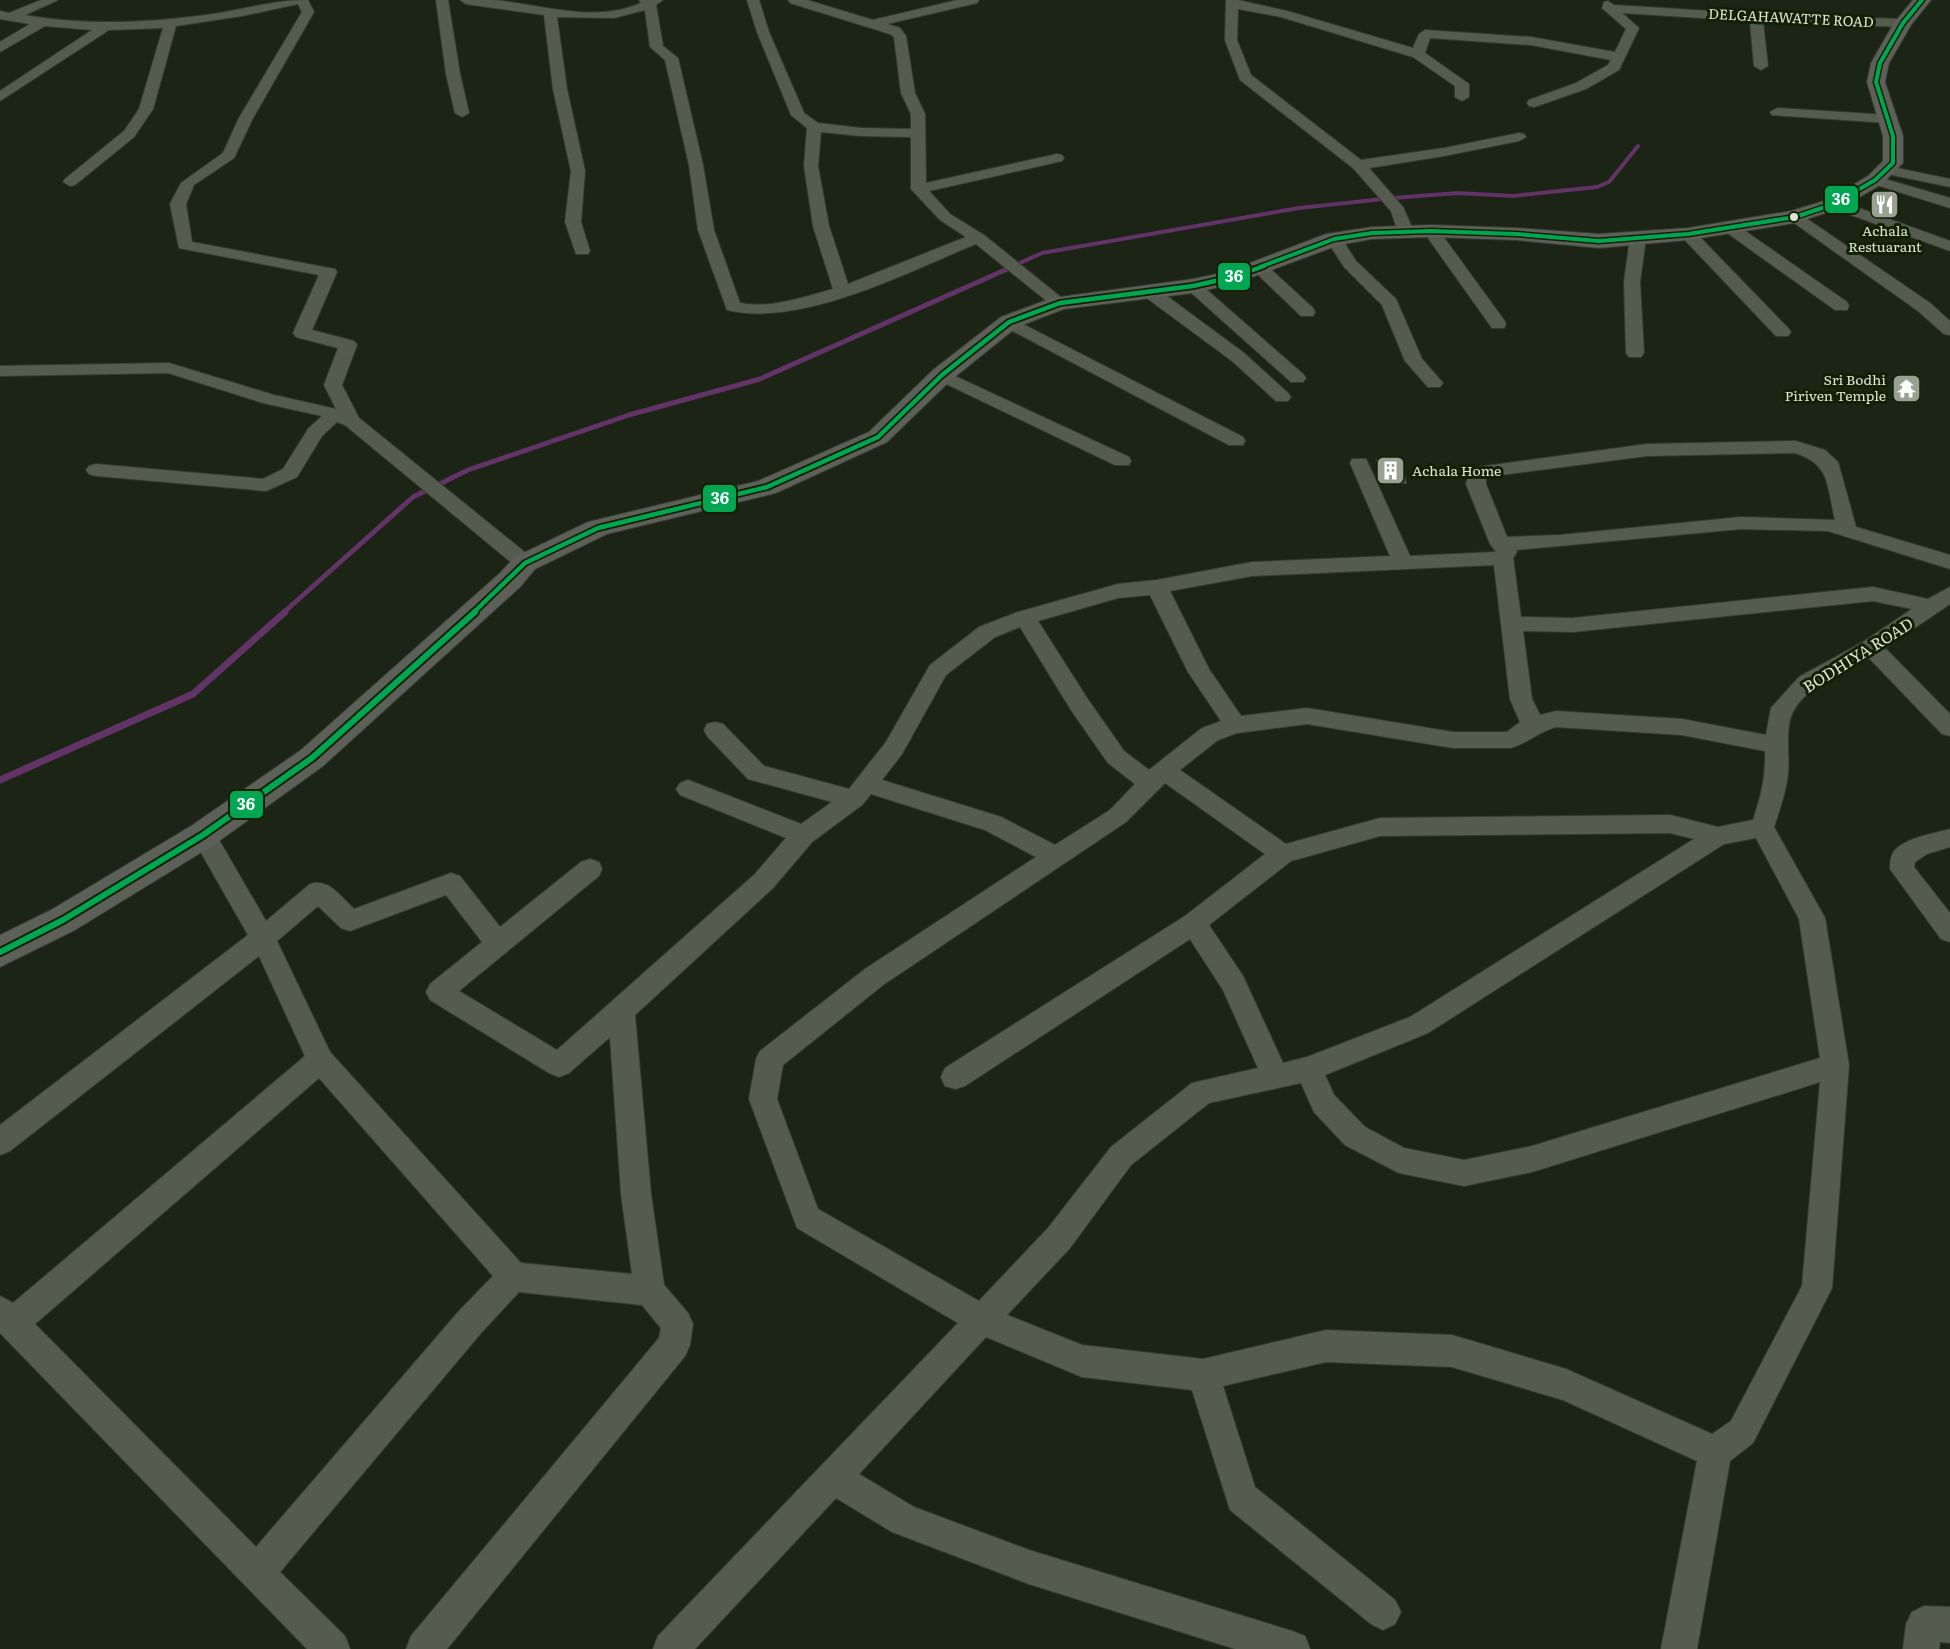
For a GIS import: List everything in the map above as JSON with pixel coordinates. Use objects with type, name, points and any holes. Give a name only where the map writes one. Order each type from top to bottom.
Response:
[{"type":"main road","points":[[0,952],[63,920],[203,836],[312,758],[510,580],[525,563],[598,528],[766,487],[878,437],[942,375],[1010,322],[1060,303],[1193,286],[1259,267],[1334,239],[1372,233],[1418,231],[1516,234],[1599,241],[1688,234],[1795,217],[1834,204],[1880,175],[1893,163],[1893,136],[1876,82],[1880,63],[1903,23],[1922,0]]},
{"type":"street","points":[[5,16],[52,0]]},
{"type":"street","points":[[232,15],[242,0]]},
{"type":"street","points":[[5,16],[106,26],[232,15],[297,0]]},
{"type":"street","points":[[303,0],[308,12],[246,118],[229,155],[188,183],[178,204],[185,245],[329,272],[302,333],[348,345],[333,385],[343,417]]},
{"type":"street","points":[[442,0],[453,74],[462,113]]},
{"type":"street","points":[[466,0],[503,4],[550,14],[597,14],[632,10],[651,1],[657,47],[671,58],[696,165],[706,230],[733,306],[751,311],[783,308],[842,292],[978,238]]},
{"type":"street","points":[[753,0],[763,32],[798,116],[814,127],[861,132],[920,133]]},
{"type":"street","points":[[794,0],[895,31],[900,36],[908,93],[918,114],[919,189],[945,217],[978,238],[1060,303]]},
{"type":"street","points":[[872,24],[973,0]]},
{"type":"street","points":[[1462,97],[1462,84],[1419,54],[1283,14],[1232,2],[1231,40],[1245,77],[1358,165],[1498,324]]},
{"type":"street","points":[[1534,103],[1581,86],[1614,67],[1633,28],[1608,4]]},
{"type":"street","name":"DELGAHAWATTE ROAD","points":[[1608,4],[1756,17],[1903,23]]},
{"type":"street","points":[[550,14],[560,89],[578,171],[573,222],[582,251]]},
{"type":"street","points":[[1756,17],[1761,66]]},
{"type":"street","points":[[0,48],[44,21]]},
{"type":"street","points":[[70,182],[129,134],[146,109],[171,22]]},
{"type":"street","points":[[0,97],[106,26]]},
{"type":"street","points":[[1419,54],[1425,34],[1531,41],[1619,57]]},
{"type":"street","points":[[1777,112],[1888,119]]},
{"type":"street","points":[[814,127],[811,166],[821,226],[842,292]]},
{"type":"street","points":[[1358,165],[1444,152],[1519,137]]},
{"type":"street","points":[[919,189],[1058,158]]},
{"type":"street","points":[[1880,175],[1950,183]]},
{"type":"street","points":[[1880,175],[1950,203]]},
{"type":"street","points":[[1834,204],[1950,246]]},
{"type":"street","points":[[1795,217],[1924,308],[1950,330]]},
{"type":"street","points":[[1729,227],[1841,306]]},
{"type":"street","points":[[1688,234],[1782,332]]},
{"type":"street","points":[[1635,353],[1632,282],[1638,238]]},
{"type":"street","points":[[1334,239],[1350,264],[1390,303],[1414,361],[1434,383]]},
{"type":"street","points":[[1259,267],[1307,312]]},
{"type":"street","points":[[1193,286],[1297,378]]},
{"type":"street","points":[[1150,292],[1238,357],[1282,397]]},
{"type":"street","points":[[1010,322],[1236,441]]},
{"type":"street","points":[[0,371],[169,368],[269,399],[343,417],[525,563]]},
{"type":"street","points":[[942,375],[1122,461]]},
{"type":"street","points":[[96,470],[266,485],[290,473],[315,433],[343,417]]},
{"type":"street","points":[[1533,725],[1521,699],[1501,551],[1476,484],[1477,472],[1647,450],[1796,447],[1818,454],[1831,466],[1847,530]]},
{"type":"street","points":[[1359,463],[1402,561]]},
{"type":"street","points":[[590,869],[439,992],[559,1065],[764,881],[803,835],[859,790],[894,748],[938,670],[987,632],[1024,617],[1118,591],[1157,587],[1252,569],[1402,561],[1741,523],[1829,525],[1950,562]]},
{"type":"street","points":[[1157,587],[1199,672],[1234,725]]},
{"type":"street","points":[[1510,624],[1573,625],[1873,594],[1942,601]]},
{"type":"street","name":"BODHIYA ROAD","points":[[1762,826],[1773,796],[1777,770],[1776,745],[1782,708],[1807,682],[1871,647],[1942,601]]},
{"type":"street","points":[[1024,617],[1116,758],[1156,777],[1283,854]]},
{"type":"street","points":[[1871,647],[1950,728]]},
{"type":"street","points":[[1715,1452],[1566,1385],[1452,1351],[1326,1346],[1203,1375],[1082,1361],[980,1319],[807,1218],[763,1099],[770,1059],[874,977],[1118,816],[1156,777],[1209,734],[1234,725],[1307,716],[1464,740],[1511,740],[1533,725],[1556,719],[1682,727],[1776,745]]},
{"type":"street","points":[[715,730],[756,773],[859,790],[993,823],[1057,857]]},
{"type":"street","points":[[688,789],[803,835]]},
{"type":"street","points":[[955,1077],[1194,923],[1283,854],[1380,827],[1670,824],[1718,836]]},
{"type":"street","points":[[671,1649],[980,1319],[1059,1238],[1121,1156],[1202,1092],[1309,1069],[1419,1025],[1718,836],[1762,826],[1812,918],[1835,1065],[1817,1288],[1742,1432],[1715,1452],[1679,1649]]},
{"type":"street","points":[[203,836],[263,938],[320,1060],[513,1277],[650,1291]]},
{"type":"street","points":[[1950,838],[1919,847],[1903,857],[1902,869],[1950,932]]},
{"type":"street","points":[[0,1142],[263,938],[319,891],[350,921],[451,883],[499,945]]},
{"type":"street","points":[[1194,923],[1234,984],[1275,1076]]},
{"type":"street","points":[[424,1649],[674,1345],[677,1324],[650,1291],[636,1194],[621,1011]]},
{"type":"street","points":[[320,1060],[6,1318],[332,1649]]},
{"type":"street","points":[[1309,1069],[1324,1103],[1355,1136],[1399,1160],[1464,1173],[1532,1159],[1835,1065]]},
{"type":"street","points":[[256,1574],[470,1322],[513,1277]]},
{"type":"street","points":[[1203,1375],[1242,1498],[1383,1612]]},
{"type":"street","points":[[832,1477],[904,1520],[924,1528],[1029,1567],[1292,1649]]},
{"type":"street","points":[[1921,1649],[1924,1623],[1950,1625]]},
{"type":"building","name":"Achala Home","points":[[1377,460],[1400,461],[1406,483],[1382,482]]},
{"type":"waterway","points":[[1393,198],[1458,193],[1513,196],[1597,187],[1609,182],[1638,146]]},
{"type":"waterway","points":[[1011,267],[1042,253],[1299,208],[1383,199]]},
{"type":"waterway","points":[[283,613],[413,497],[468,470],[629,415],[760,379],[1014,266]]},
{"type":"waterway","points":[[0,780],[193,694],[285,612]]},
{"type":"transit line","name":"36","points":[[0,952],[63,920],[203,835],[312,758],[510,580],[525,563],[598,528],[767,487],[878,437],[942,375],[1009,322],[1060,303],[1193,286],[1233,277],[1334,239],[1372,233],[1431,231],[1516,234],[1599,241],[1688,234],[1795,217],[1834,204],[1875,180],[1893,163],[1893,136],[1876,82],[1880,63],[1903,23],[1922,0]]},
{"type":"place","name":"Achala Restuarant","points":[[1885,204]]},
{"type":"place","name":"Sri Bodhi Piriven Temple","points":[[1907,388]]},
{"type":"place","name":"Achala Home","points":[[1391,471]]}]
